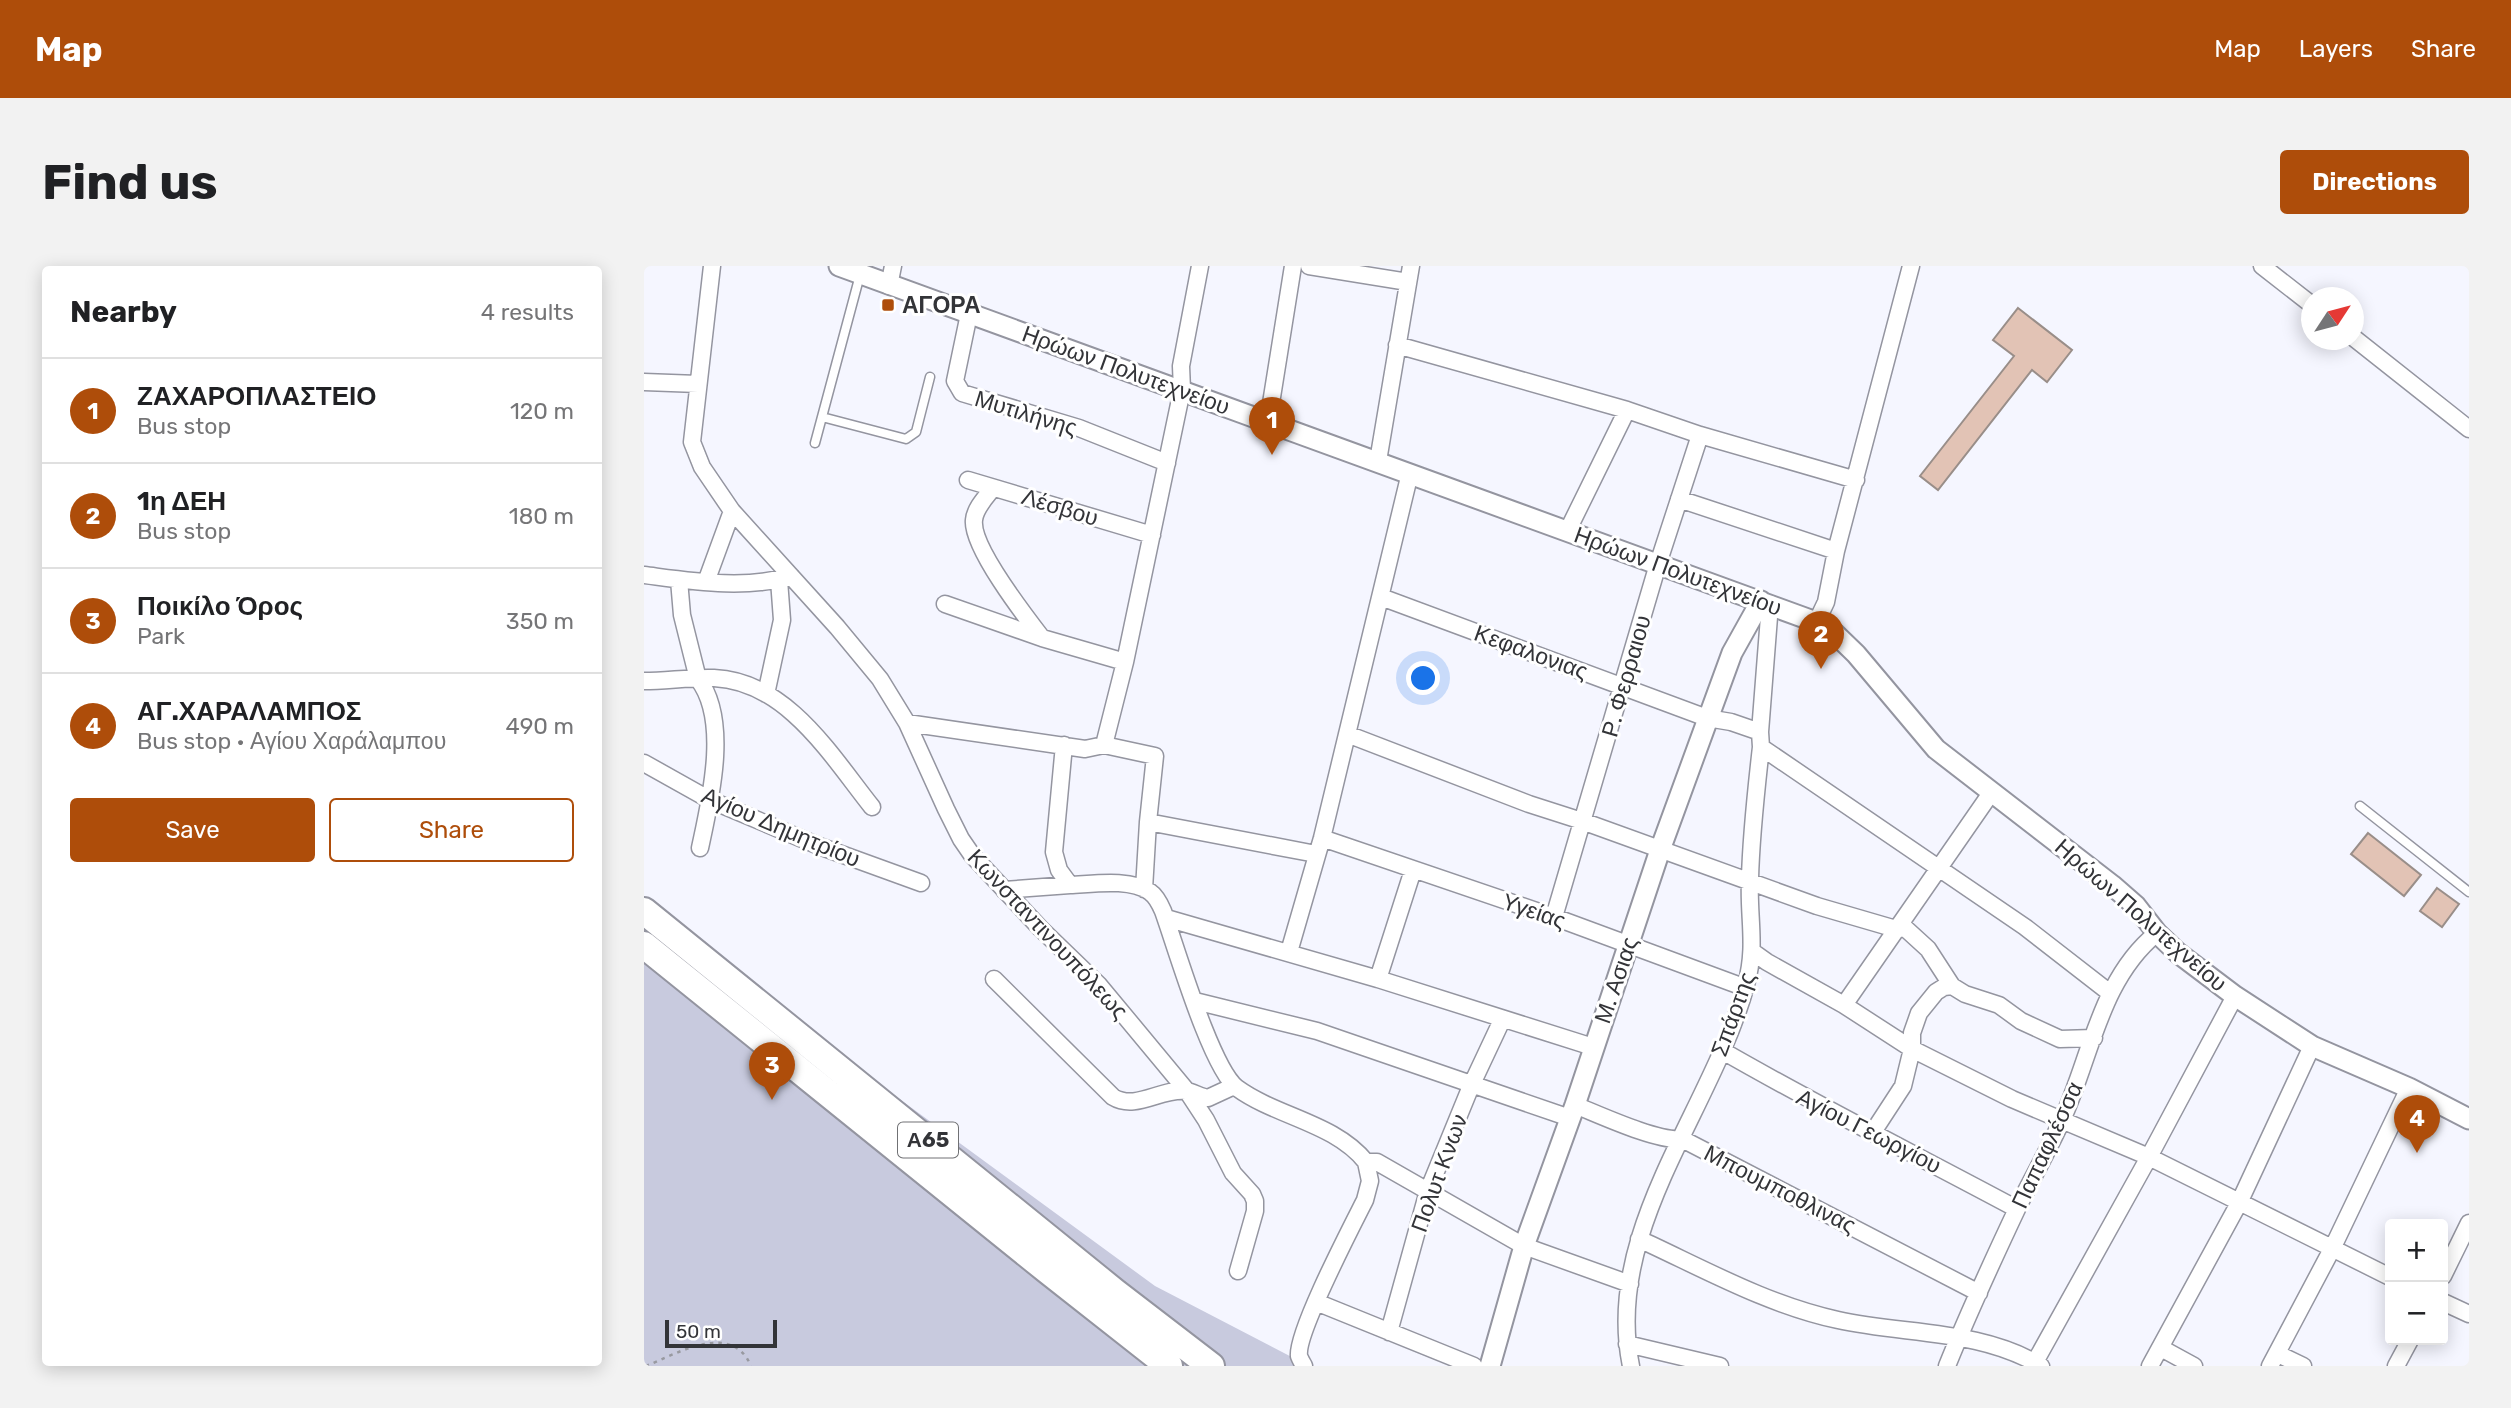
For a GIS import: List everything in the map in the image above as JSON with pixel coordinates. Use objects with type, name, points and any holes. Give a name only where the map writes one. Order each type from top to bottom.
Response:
[{"type":"highway","name":"Α65","points":[[644,911],[1115,1293],[1211,1366]]},
{"type":"highway","name":"Α65","points":[[644,945],[1169,1366]]},
{"type":"street","name":"Κωνσταντινουπόλεως","points":[[712,266],[692,442],[702,467],[732,511],[785,578],[880,679],[907,723],[961,839],[986,872],[1099,985],[1187,1091],[1206,1120],[1233,1173],[1255,1201],[1255,1211],[1238,1271]]},
{"type":"street","name":"Ηρώων Πολυτεχνείου","points":[[839,266],[1817,621],[1836,632],[1936,749],[2128,899],[2145,915],[2157,933],[2186,960],[2235,996],[2312,1046],[2409,1088],[2469,1119]]},
{"type":"street","points":[[889,286],[893,266]]},
{"type":"street","points":[[1104,745],[1125,662],[1182,390],[1181,366],[1200,266]]},
{"type":"street","points":[[1268,422],[1293,266]]},
{"type":"street","points":[[1309,266],[1409,274],[1377,461]]},
{"type":"street","points":[[1817,621],[1826,601],[1836,551],[1911,266]]},
{"type":"street","points":[[2262,266],[2301,296]]},
{"type":"street","name":"Μυτιλήνης","points":[[968,314],[955,381],[956,387],[962,393],[1079,428],[1167,463]]},
{"type":"street","points":[[1397,345],[1627,410],[1700,435],[1856,480]]},
{"type":"street","points":[[2364,346],[2469,429]]},
{"type":"street","points":[[644,382],[698,384]]},
{"type":"street","points":[[1568,530],[1627,410]]},
{"type":"street","name":"Ρ. Φερραιου","points":[[1554,917],[1658,564],[1700,435]]},
{"type":"street","points":[[1289,952],[1322,838],[1410,473]]},
{"type":"street","name":"Λέσβου","points":[[968,480],[1152,535]]},
{"type":"street","points":[[993,488],[979,505],[974,520],[976,536],[1019,609],[1042,638]]},
{"type":"street","points":[[1679,499],[1836,551]]},
{"type":"street","points":[[705,582],[732,511]]},
{"type":"street","points":[[644,575],[705,582],[762,582],[785,578],[782,620],[766,694]]},
{"type":"street","points":[[679,580],[682,615],[698,679],[705,687],[709,700],[715,735],[710,800],[700,848]]},
{"type":"street","name":"Κεφαλονιας","points":[[1381,597],[1707,718],[1731,722],[1761,739],[1939,869],[2025,927],[2110,992]]},
{"type":"street","name":"Μ. Ασιας","points":[[1490,1366],[1524,1246],[1707,718],[1732,653],[1766,602]]},
{"type":"street","name":"Σπάρτης","points":[[1631,1366],[1626,1344],[1630,1284],[1639,1239],[1651,1204],[1721,1051],[1746,988],[1754,952],[1749,881],[1761,739],[1766,602]]},
{"type":"street","points":[[945,604],[1042,638],[1125,662]]},
{"type":"street","points":[[644,681],[715,678],[733,681],[766,694],[811,731],[872,807]]},
{"type":"street","points":[[907,723],[1085,748],[1104,745],[1155,756],[1144,889]]},
{"type":"street","points":[[1347,734],[1529,804],[1817,906],[1896,929],[1905,928],[1928,949],[1952,986],[1965,994],[1999,1005],[2042,1032],[2060,1038],[2094,1038]]},
{"type":"street","points":[[1064,745],[1054,852],[1059,870],[1070,885]]},
{"type":"street","name":"Αγίου Δημητρίου","points":[[644,763],[710,800],[819,846],[921,883]]},
{"type":"street","points":[[1844,1005],[1991,793]]},
{"type":"street","points":[[1148,822],[1316,855]]},
{"type":"street","name":"Υγείας","points":[[1322,838],[1554,917],[1746,988]]},
{"type":"street","points":[[1378,979],[1413,870]]},
{"type":"street","points":[[1004,890],[1120,884],[1144,889],[1152,894],[1166,918],[1214,1054],[1234,1086],[1251,1097],[1341,1139],[1357,1150],[1366,1162],[1370,1181],[1365,1200],[1316,1302],[1299,1355],[1304,1366]]},
{"type":"street","points":[[1166,918],[1289,952],[1593,1047]]},
{"type":"street","name":"Παπαφλέσσα","points":[[1947,1366],[2017,1209],[2063,1119],[2110,992],[2137,950],[2157,933]]},
{"type":"street","points":[[1754,952],[1912,1049],[2012,1098],[2149,1157],[2385,1275]]},
{"type":"street","points":[[994,979],[1121,1102],[1187,1091],[1208,1098],[1234,1086]]},
{"type":"street","points":[[1873,1132],[1903,1086],[1912,1049],[1912,1033],[1919,1013],[1936,992],[1952,986]]},
{"type":"street","points":[[1639,1239],[1768,1299],[1793,1307],[1839,1320],[1959,1337],[1989,1345],[2038,1364],[2235,996]]},
{"type":"street","name":"Μπουμποθλινας","points":[[1195,1001],[1317,1031],[1471,1086],[1673,1140],[1682,1139],[1979,1293]]},
{"type":"street","name":"Πολυτ Κνων","points":[[1390,1332],[1428,1191],[1471,1086],[1502,1020]]},
{"type":"street","points":[[2150,1366],[2239,1203],[2312,1046]]},
{"type":"street","name":"Αγίου Γεωργίου","points":[[1721,1051],[1802,1097],[2017,1209]]},
{"type":"street","points":[[2303,1366],[2274,1360],[2332,1249],[2409,1088]]},
{"type":"street","points":[[1366,1162],[1377,1162],[1524,1246],[1630,1284]]},
{"type":"street","points":[[2448,1266],[2469,1223]]},
{"type":"street","points":[[1316,1302],[1474,1366]]},
{"type":"street","points":[[2448,1304],[2469,1314]]},
{"type":"street","points":[[1626,1344],[1720,1366]]},
{"type":"street","points":[[2396,1366],[2407,1345]]},
{"type":"street","points":[[2161,1348],[2194,1366]]},
{"type":"lane","points":[[815,443],[860,275]]},
{"type":"lane","points":[[822,417],[906,439],[916,432],[930,377]]},
{"type":"lane","points":[[2360,806],[2469,892]]},
{"type":"path","points":[[646,1366],[688,1349],[717,1342],[735,1346],[746,1356],[751,1366]]},
{"type":"shaded area","points":[[644,912],[1155,1286],[1309,1366],[644,1366]]},
{"type":"building","points":[[2018,308],[2072,350],[2047,382],[2032,370],[1938,490],[1920,476],[2014,356],[1993,340]]},
{"type":"building","points":[[2368,833],[2421,875],[2404,896],[2351,854]]},
{"type":"building","points":[[2437,888],[2459,904],[2442,927],[2420,911]]},
{"type":"place","name":"ΑΓΟΡΑ","points":[[888,305]]},
{"type":"place","name":"ΖΑΧΑΡΟΠΛΑΣΤΕΙΟ","points":[[1272,455]]},
{"type":"place","name":"1η ΔΕΗ","points":[[1821,669]]},
{"type":"place","name":"Ποικίλο Όρος","points":[[772,1100]]},
{"type":"place","name":"ΑΓ.ΧΑΡΑΛΑΜΠΟΣ","points":[[2417,1153]]}]
